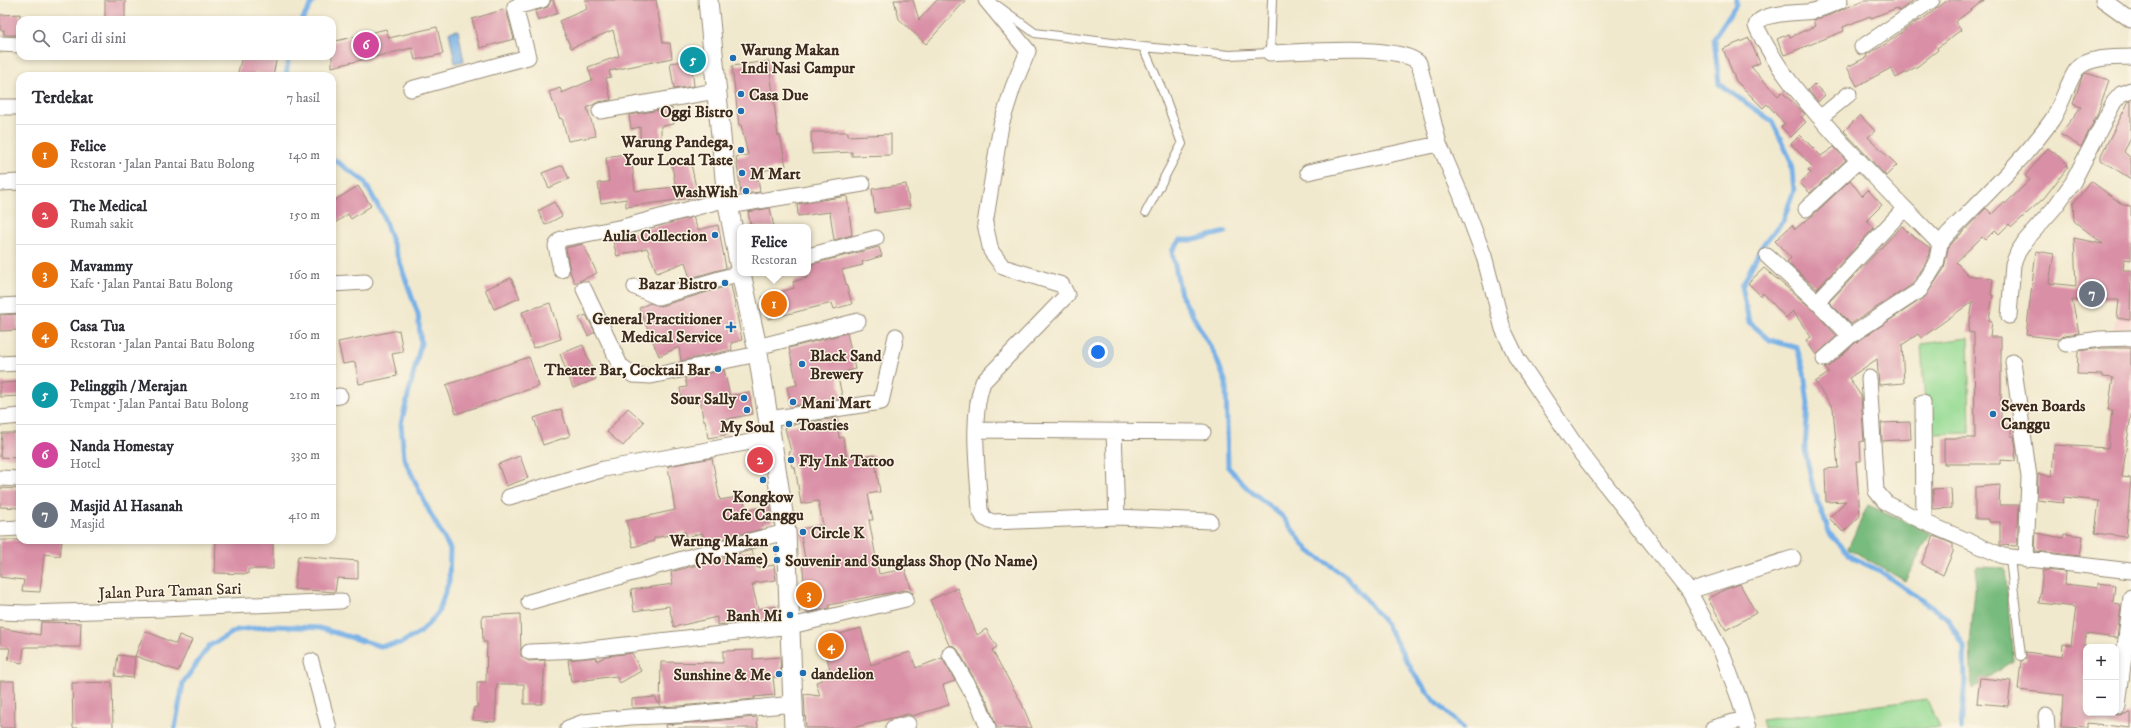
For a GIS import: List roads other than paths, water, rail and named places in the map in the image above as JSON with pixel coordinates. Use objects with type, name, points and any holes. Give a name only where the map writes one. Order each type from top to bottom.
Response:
[{"type":"street","points":[[411,89],[528,57],[516,7],[542,0]]},
{"type":"street","points":[[708,0],[728,202],[737,252]]},
{"type":"street","points":[[987,0],[1028,51],[1013,87],[1001,125],[985,224],[992,251],[1003,267],[1062,285],[1067,295],[984,382],[979,394],[977,430],[980,510],[984,518],[992,522],[1117,517],[1210,521]]},
{"type":"street","points":[[1862,47],[1932,0]]},
{"type":"street","points":[[2102,0],[2131,20]]},
{"type":"street","points":[[1840,1],[1815,11],[1769,15],[1761,19],[1756,26],[1778,67],[1796,92],[1904,209],[1940,244]]},
{"type":"street","points":[[0,44],[16,45]]},
{"type":"street","points":[[1270,53],[1370,51],[1414,58],[1419,63],[1439,144],[1461,195],[1484,256],[1502,329],[1517,358],[1580,452],[1689,591],[1722,653],[1740,701],[1746,723],[1713,728]]},
{"type":"street","points":[[1824,359],[1850,336],[1920,290],[1936,264],[1940,244],[2009,170],[2052,120],[2078,69],[2093,60],[2131,57]]},
{"type":"street","points":[[2009,316],[2013,264],[2018,252],[2026,240],[2055,207],[2073,182],[2114,102],[2121,94],[2131,90]]},
{"type":"street","points":[[600,111],[716,91]]},
{"type":"street","points":[[1820,118],[1849,94]]},
{"type":"street","points":[[0,107],[16,107]]},
{"type":"street","points":[[1308,172],[1439,144]]},
{"type":"street","points":[[1806,209],[1859,160]]},
{"type":"street","points":[[0,183],[16,182]]},
{"type":"street","points":[[562,270],[556,252],[556,246],[561,239],[623,227],[728,202],[863,184]]},
{"type":"street","points":[[1817,302],[1904,209]]},
{"type":"street","points":[[811,255],[876,238]]},
{"type":"street","points":[[1767,256],[1817,302],[1850,336]]},
{"type":"street","points":[[635,287],[658,297],[737,274]]},
{"type":"street","points":[[741,276],[757,350],[786,532],[794,728]]},
{"type":"street","points":[[336,284],[365,282]]},
{"type":"street","points":[[584,289],[620,365],[633,375],[651,376],[757,350],[858,321]]},
{"type":"street","points":[[0,306],[16,305]]},
{"type":"street","points":[[769,419],[881,402],[896,336]]},
{"type":"street","points":[[2066,344],[2100,339],[2131,338]]},
{"type":"street","points":[[2013,362],[2029,477],[2026,560]]},
{"type":"street","points":[[0,364],[16,363]]},
{"type":"street","points":[[1869,378],[1876,491],[1886,503],[1924,522],[2010,558],[2131,571]]},
{"type":"street","points":[[1923,402],[1924,522]]},
{"type":"street","points":[[0,418],[16,416]]},
{"type":"street","points":[[977,430],[1204,432]]},
{"type":"street","points":[[1114,431],[1117,517]]},
{"type":"street","points":[[509,498],[604,469],[772,438]]},
{"type":"street","points":[[0,478],[16,479]]},
{"type":"street","points":[[0,529],[16,528]]},
{"type":"street","points":[[529,602],[722,548],[786,532]]},
{"type":"street","points":[[1689,591],[1793,558]]},
{"type":"street","points":[[2122,706],[2131,597]]},
{"type":"street","points":[[529,652],[581,650],[791,626],[906,600]]},
{"type":"street","name":"Jalan Pura Taman Sari","points":[[0,612],[26,613],[163,609],[342,601]]},
{"type":"street","points":[[950,654],[980,707],[988,728]]},
{"type":"street","points":[[311,661],[329,728]]},
{"type":"street","points":[[568,728],[584,722],[630,717],[681,715],[794,704]]},
{"type":"street","points":[[893,728],[908,724]]},
{"type":"lane","points":[[987,0],[1036,33],[1143,47],[1230,55],[1270,53],[1272,0]]},
{"type":"lane","points":[[1143,47],[1163,92],[1182,144],[1146,212]]},
{"type":"lane","points":[[2010,558],[2021,656]]},
{"type":"water","points":[[458,30],[464,61],[455,63],[449,32]]},
{"type":"waterway","points":[[304,16],[314,0]]},
{"type":"waterway","points":[[1736,0],[1736,5],[1714,38],[1719,84],[1772,121],[1791,161],[1794,190],[1783,221],[1762,246],[1742,286],[1749,322],[1770,340],[1797,348],[1804,372],[1808,404],[1805,450],[1814,492],[1830,534],[1853,558],[1880,571],[1947,618],[1964,647],[1965,681],[1961,728]]},
{"type":"waterway","points":[[287,72],[288,60]]},
{"type":"waterway","points":[[175,728],[183,683],[209,646],[237,630],[274,626],[319,628],[380,646],[401,643],[421,632],[438,613],[449,581],[450,549],[429,511],[404,458],[401,424],[421,343],[418,314],[382,213],[364,181],[336,161]]},
{"type":"waterway","points":[[1226,232],[1194,240],[1180,240],[1172,251],[1181,295],[1215,355],[1226,383],[1228,467],[1247,488],[1282,516],[1309,551],[1346,576],[1386,624],[1416,677],[1434,700],[1463,728]]},
{"type":"place","name":"Nanda Homestay","points":[[366,45]]},
{"type":"place","name":"Warung Makan Indi Nasi Campur","points":[[733,58]]},
{"type":"place","name":"Pelinggih / Merajan","points":[[693,60]]},
{"type":"place","name":"Casa Due","points":[[741,94]]},
{"type":"place","name":"Oggi Bistro","points":[[741,111]]},
{"type":"place","name":"Warung Pandega, Your Local Taste","points":[[741,150]]},
{"type":"place","name":"M Mart","points":[[742,173]]},
{"type":"place","name":"WashWish","points":[[746,191]]},
{"type":"place","name":"Aulia Collection","points":[[715,235]]},
{"type":"place","name":"Bazar Bistro","points":[[725,283]]},
{"type":"place","name":"Masjid Al Hasanah","points":[[2092,294]]},
{"type":"place","name":"Felice","points":[[774,304]]},
{"type":"place","name":"General Practitioner Medical Service","points":[[731,327]]},
{"type":"place","name":"Black Sand Brewery","points":[[802,364]]},
{"type":"place","name":"Theater Bar, Cocktail Bar","points":[[718,369]]},
{"type":"place","name":"Sour Sally","points":[[744,398]]},
{"type":"place","name":"Mani Mart","points":[[793,402]]},
{"type":"place","name":"My Soul","points":[[747,410]]},
{"type":"place","name":"Seven Boards Canggu","points":[[1993,414]]},
{"type":"place","name":"Toasties","points":[[789,424]]},
{"type":"place","name":"The Medical","points":[[760,460]]},
{"type":"place","name":"Fly Ink Tattoo","points":[[791,460]]},
{"type":"place","name":"Kongkow Cafe Canggu","points":[[763,480]]},
{"type":"place","name":"Circle K","points":[[803,532]]},
{"type":"place","name":"Warung Makan (No Name)","points":[[776,549]]},
{"type":"place","name":"Souvenir and Sunglass Shop (No Name)","points":[[777,560]]},
{"type":"place","name":"Mavammy","points":[[809,595]]},
{"type":"place","name":"Banh Mi","points":[[790,615]]},
{"type":"place","name":"Casa Tua","points":[[831,646]]},
{"type":"place","name":"dandelion","points":[[803,673]]},
{"type":"place","name":"Sunshine & Me","points":[[779,674]]}]
